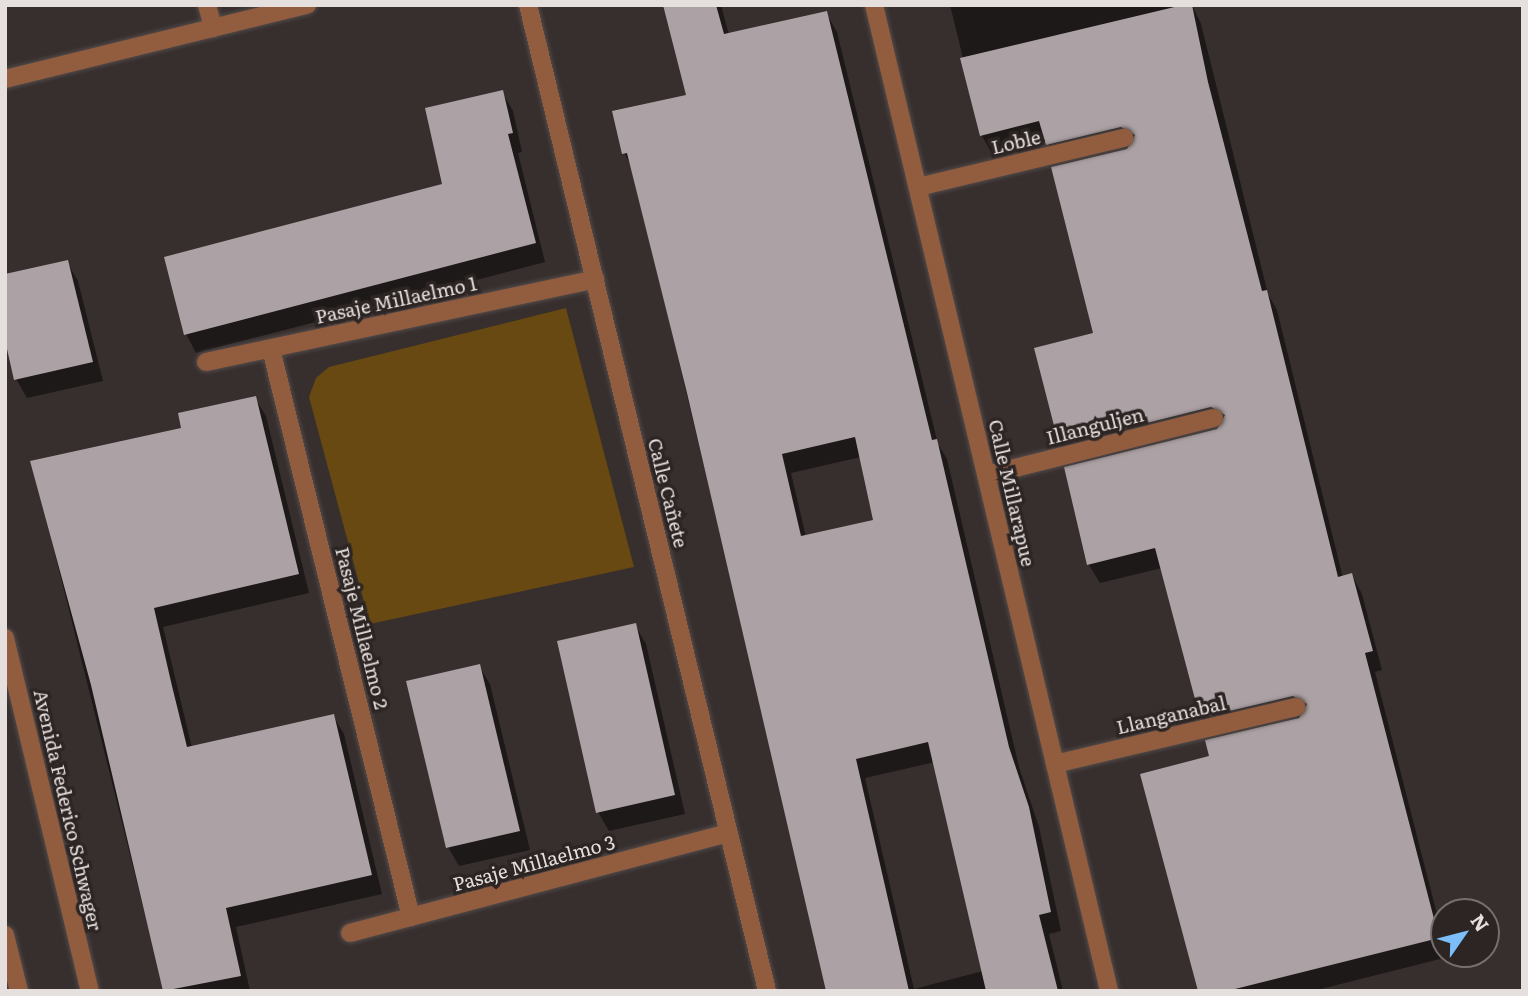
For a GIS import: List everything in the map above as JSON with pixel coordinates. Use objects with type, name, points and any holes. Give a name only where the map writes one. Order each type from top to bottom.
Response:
[{"type":"street","points":[[208,5],[213,28]]},
{"type":"street","points":[[5,79],[307,5]]},
{"type":"street","name":"Calle Cañete","points":[[528,5],[767,991]]},
{"type":"street","name":"Calle Millarapue","points":[[874,5],[1109,991]]},
{"type":"street","name":"Loble","points":[[918,187],[1124,138]]},
{"type":"street","name":"Pasaje Millaelmo 1","points":[[206,362],[595,279]]},
{"type":"street","name":"Pasaje Millaelmo 2","points":[[271,349],[411,917]]},
{"type":"street","name":"Illanguljen","points":[[987,475],[1214,418]]},
{"type":"street","name":"Avenida Federico Schwager","points":[[5,638],[90,991]]},
{"type":"street","name":"Llanganabal","points":[[1055,764],[1296,707]]},
{"type":"street","name":"Pasaje Millaelmo 3","points":[[350,933],[729,833]]},
{"type":"street","points":[[5,935],[19,991]]},
{"type":"shaded area","points":[[566,308],[634,567],[370,624],[309,397],[316,378],[329,367]]},
{"type":"building","points":[[663,5],[716,5],[724,34],[827,11],[932,440],[937,439],[1009,747],[1029,807],[1051,912],[1039,915],[1058,991],[986,991],[928,742],[856,759],[909,991],[826,991],[687,393],[627,153],[622,154],[612,111],[686,95]],"holes":[[[855,437],[873,520],[801,536],[782,454]]]},
{"type":"building","points":[[1192,5],[1208,82],[1262,291],[1267,290],[1338,577],[1352,573],[1373,651],[1365,653],[1430,903],[1430,940],[1227,991],[1198,991],[1140,774],[1209,756],[1205,740],[1299,718],[1307,704],[1293,696],[1200,718],[1155,548],[1087,565],[1064,467],[1217,429],[1225,415],[1211,407],[1059,445],[1034,348],[1093,333],[1051,167],[1127,149],[1135,135],[1121,127],[1046,145],[1039,121],[980,136],[960,58]]},
{"type":"building","points":[[503,90],[513,133],[508,134],[536,243],[184,335],[164,257],[442,184],[425,108]]},
{"type":"building","points":[[68,260],[93,362],[14,380],[5,340],[5,274]]},
{"type":"building","points":[[256,396],[299,574],[154,608],[172,686],[187,747],[334,714],[372,875],[226,908],[241,976],[163,991],[91,685],[30,461],[181,428],[178,413]]},
{"type":"building","points":[[636,623],[675,795],[596,813],[557,641]]},
{"type":"building","points":[[480,664],[520,831],[446,848],[406,681]]}]
